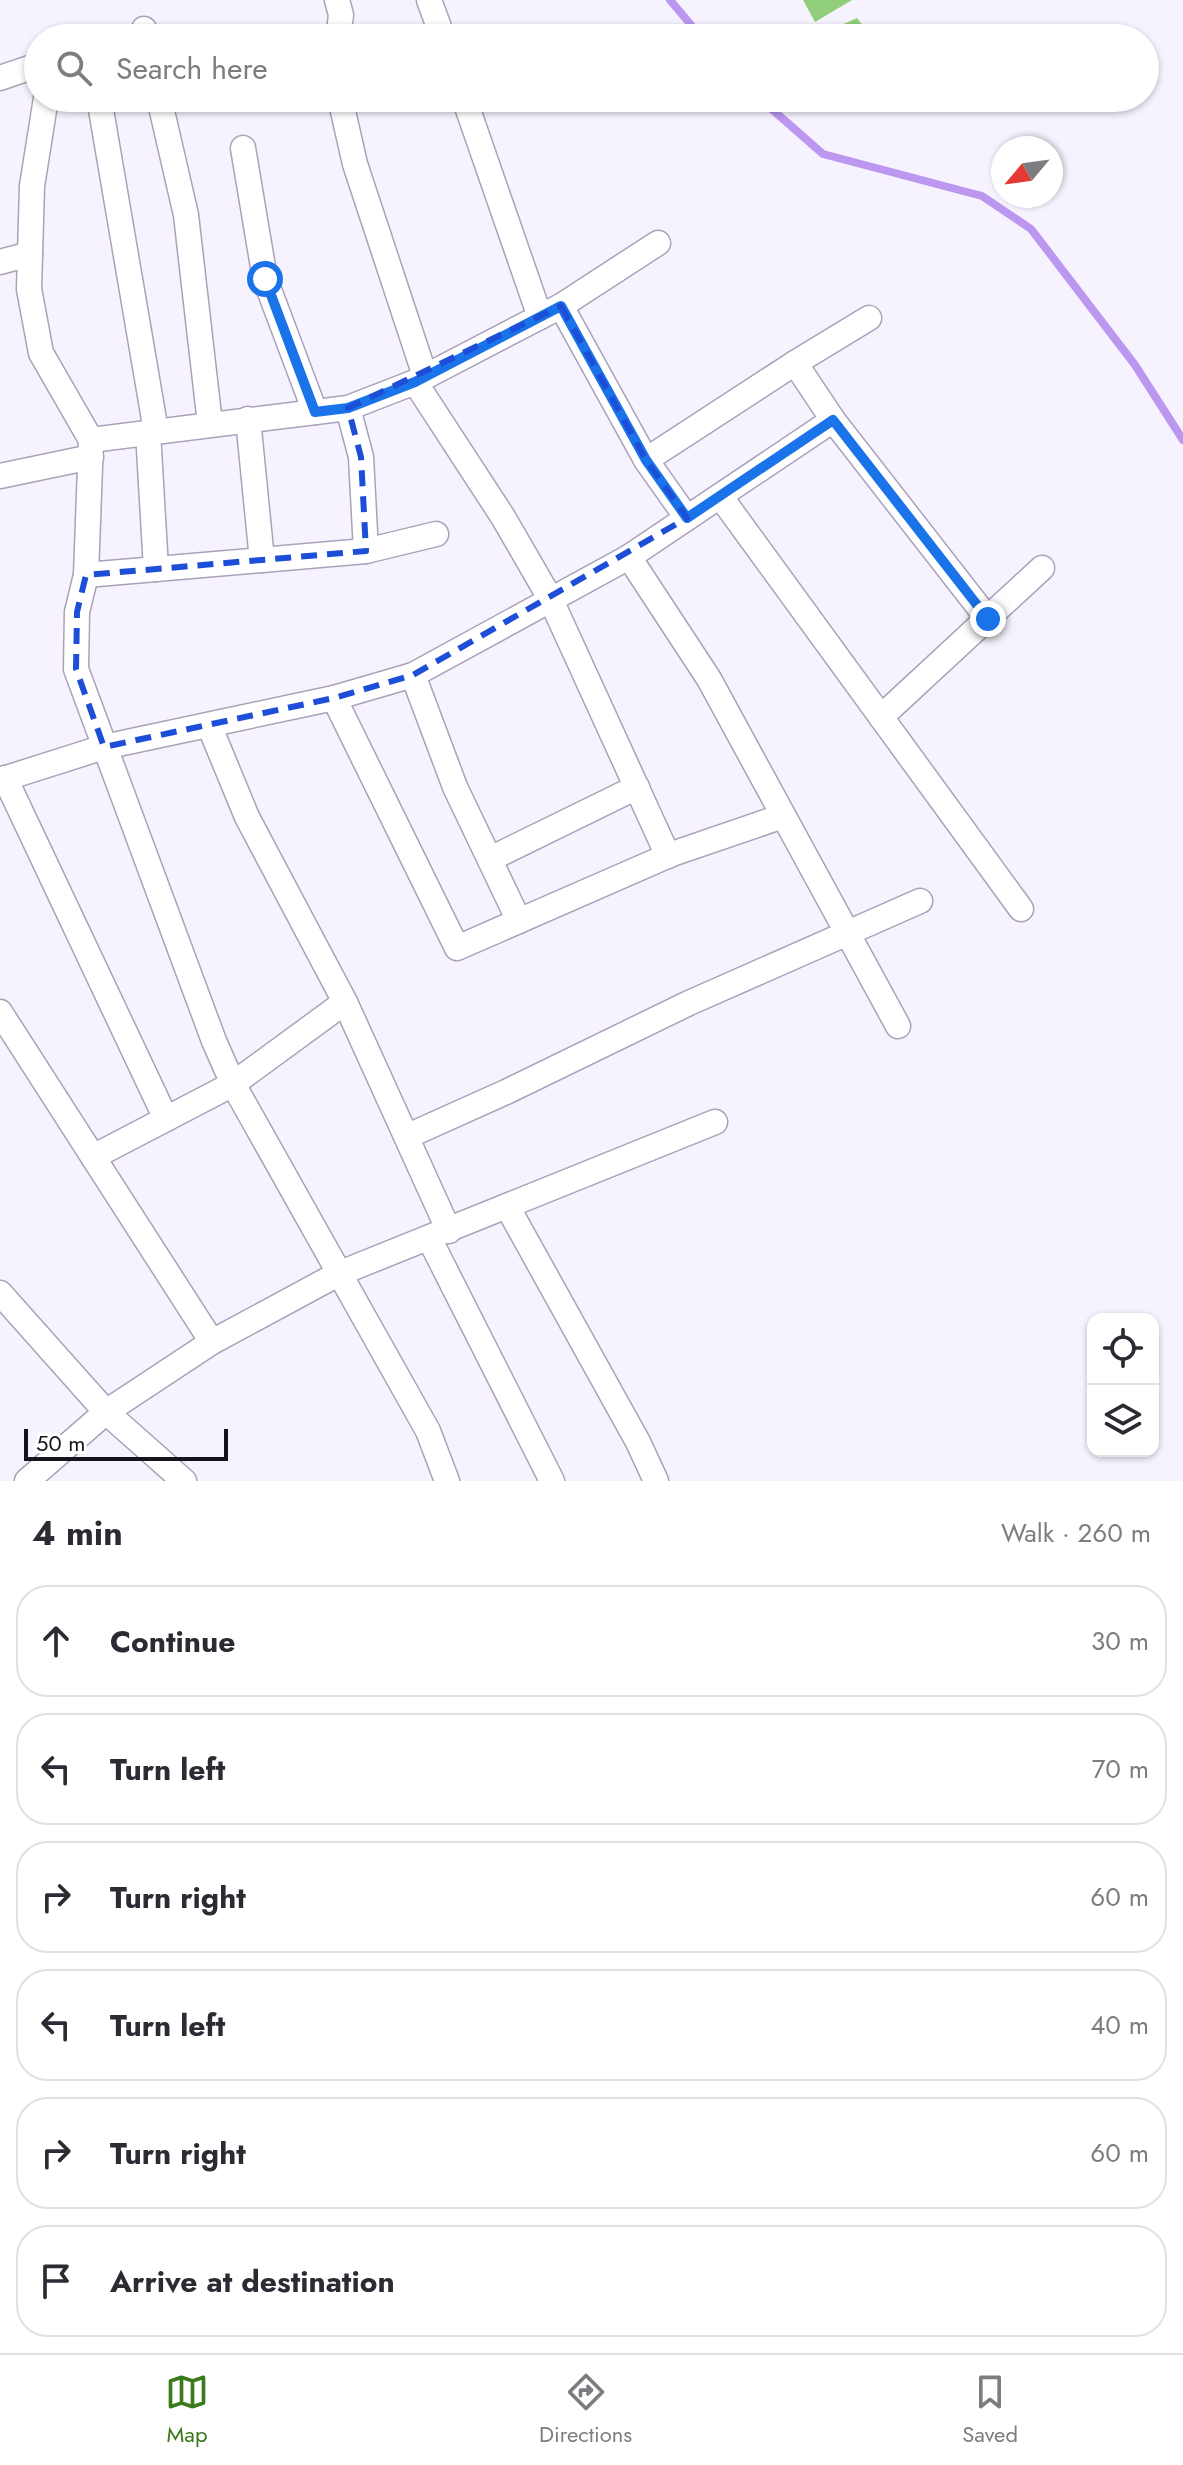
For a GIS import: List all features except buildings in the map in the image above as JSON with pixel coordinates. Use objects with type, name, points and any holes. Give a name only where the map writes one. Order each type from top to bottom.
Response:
[{"type":"street","points":[[337,0],[340,24]]},
{"type":"street","points":[[429,0],[438,24]]},
{"type":"street","points":[[0,78],[24,70]]},
{"type":"street","points":[[44,112],[32,186],[29,289],[41,353],[91,448],[86,575],[77,612],[76,669],[214,1041],[233,1084],[428,1431],[447,1481]]},
{"type":"street","points":[[101,112],[152,431],[156,569]]},
{"type":"street","points":[[162,112],[186,215],[210,424]]},
{"type":"street","points":[[343,112],[355,164],[420,379],[551,600],[668,856]]},
{"type":"street","points":[[470,112],[550,312],[687,518]]},
{"type":"street","points":[[243,148],[265,279],[315,412]]},
{"type":"street","points":[[0,476],[152,431],[348,408],[420,379],[550,312],[658,243]]},
{"type":"street","points":[[0,262],[30,254]]},
{"type":"street","points":[[646,460],[869,318]]},
{"type":"street","points":[[795,363],[833,420],[988,619]]},
{"type":"street","points":[[348,408],[361,457],[366,551]]},
{"type":"street","points":[[248,419],[262,560]]},
{"type":"street","points":[[166,1119],[2,779],[104,747],[334,698],[413,675],[629,557],[833,420]]},
{"type":"street","points":[[720,496],[1021,909]]},
{"type":"street","points":[[86,575],[366,551],[436,534]]},
{"type":"street","points":[[629,557],[709,679],[898,1026]]},
{"type":"street","points":[[881,717],[1042,568]]},
{"type":"street","points":[[413,675],[455,787],[519,921]]},
{"type":"street","points":[[334,698],[457,948],[668,856],[783,816]]},
{"type":"street","points":[[209,725],[247,817],[345,1002],[408,1136],[439,1234],[552,1481]]},
{"type":"street","points":[[490,859],[637,787]]},
{"type":"street","points":[[408,1136],[689,1003],[920,901]]},
{"type":"street","points":[[93,1157],[233,1084],[345,1002]]},
{"type":"street","points":[[0,1012],[212,1342]]},
{"type":"street","points":[[27,1481],[106,1412],[212,1342],[338,1274],[715,1122]]},
{"type":"street","points":[[507,1206],[638,1442],[656,1481]]},
{"type":"street","points":[[0,1293],[106,1412],[184,1481]]},
{"type":"highlighted area","points":[[561,306],[646,460],[687,518],[413,675],[334,698],[104,747],[76,669],[77,612],[86,575],[366,551],[361,457],[348,408]]},
{"type":"waterway","points":[[670,0],[690,24]]},
{"type":"waterway","points":[[775,112],[823,154],[982,196],[1031,229],[1135,365],[1183,440]]},
{"type":"route","points":[[265,279],[315,412],[348,408],[415,382],[561,306],[646,460],[687,518],[833,420],[988,619]]}]
